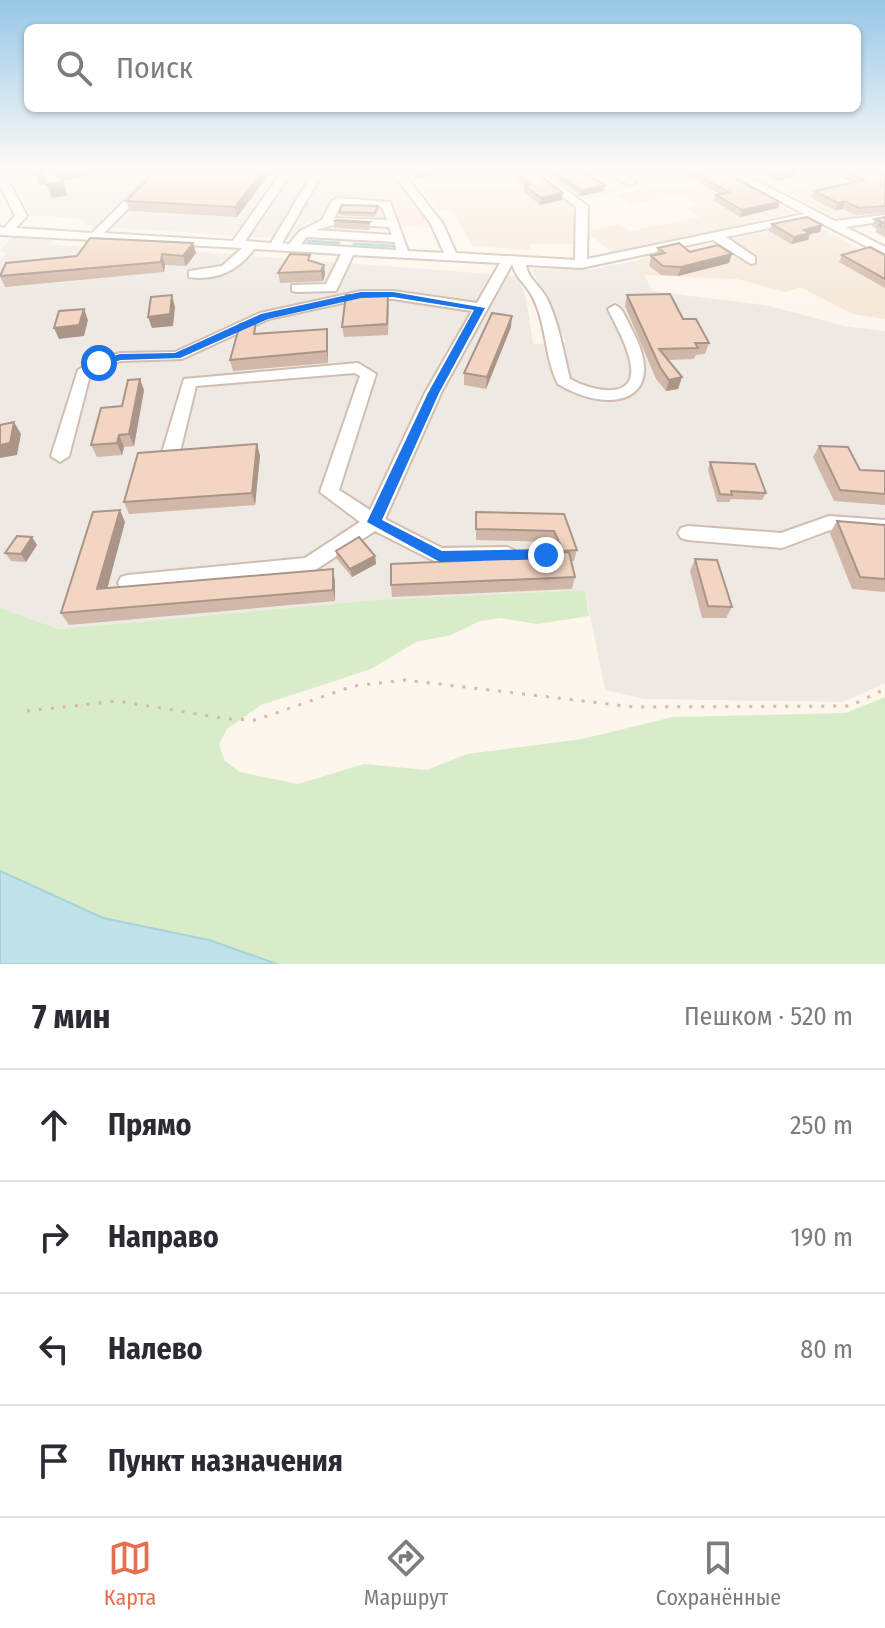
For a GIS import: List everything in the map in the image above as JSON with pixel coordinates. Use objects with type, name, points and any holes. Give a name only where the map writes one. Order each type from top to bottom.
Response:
[{"type":"street","points":[[4,231],[21,216],[20,214]]},
{"type":"street","points":[[95,236],[117,214]]},
{"type":"street","points":[[237,244],[258,214]]},
{"type":"street","points":[[274,247],[293,214]]},
{"type":"street","points":[[327,220],[330,214]]},
{"type":"street","points":[[292,248],[304,233],[327,220],[367,214]]},
{"type":"street","points":[[374,214],[400,239],[401,254]]},
{"type":"street","points":[[429,214],[452,257]]},
{"type":"street","points":[[581,264],[582,214]]},
{"type":"street","points":[[809,214],[885,262]]},
{"type":"street","points":[[4,231],[581,264],[813,216],[885,243]]},
{"type":"street","points":[[839,224],[885,218]]},
{"type":"street","points":[[839,224],[885,252]]},
{"type":"street","points":[[304,233],[400,239]]},
{"type":"street","points":[[297,288],[331,288],[335,269],[346,251],[349,236]]},
{"type":"street","points":[[717,237],[751,260]]},
{"type":"street","points":[[194,274],[215,275],[241,260],[251,245]]},
{"type":"street","points":[[128,583],[309,566],[374,522],[433,393],[480,308],[514,261]]},
{"type":"street","points":[[514,261],[543,305],[563,381],[586,394],[603,398],[618,394],[636,381],[639,363],[615,309]]},
{"type":"street","points":[[60,456],[83,373],[99,363],[120,357],[177,356],[265,316],[361,295],[393,295],[480,308]]},
{"type":"street","points":[[170,456],[189,382],[358,368],[368,374],[329,492],[374,522],[440,556],[531,555]]},
{"type":"street","points":[[688,533],[782,541],[829,523],[885,527]]},
{"type":"path","points":[[27,711],[118,701],[227,719],[256,720],[353,686],[405,680],[634,707],[850,706],[885,689]]},
{"type":"shaded area","points":[[317,214],[422,214],[431,228],[309,222]]},
{"type":"shaded area","points":[[317,214],[290,239],[89,226],[82,219],[31,215]]},
{"type":"shaded area","points":[[454,214],[574,214],[576,244],[529,244],[530,250],[473,246]]},
{"type":"shaded area","points":[[696,214],[790,214],[614,253],[591,236],[592,230],[619,224],[631,231],[701,217]]},
{"type":"shaded area","points":[[829,214],[885,214],[885,217],[843,221]]},
{"type":"shaded area","points":[[792,226],[819,227],[885,263],[885,319],[852,314],[800,287],[786,292],[737,279],[644,275],[630,262]]},
{"type":"shaded area","points":[[12,237],[53,240],[49,245],[189,251],[517,276],[526,297],[533,344],[566,342],[532,269],[591,269],[630,262],[644,275],[653,291],[770,306],[844,326],[885,331],[885,683],[843,702],[644,699],[605,690],[585,590],[375,600],[59,629],[0,608],[0,259],[6,254],[0,250]]},
{"type":"green space","points":[[585,590],[589,616],[537,624],[500,618],[480,621],[451,635],[416,642],[371,669],[261,705],[227,729],[219,745],[225,761],[240,772],[298,784],[364,764],[427,770],[467,754],[582,739],[673,717],[846,713],[885,697],[885,964],[277,964],[209,940],[103,918],[0,871],[0,608],[59,629],[375,600]]},
{"type":"water","points":[[0,871],[103,918],[209,940],[277,964],[0,964]]},
{"type":"building","points":[[807,217],[822,225],[804,230],[810,233],[794,237],[772,224]]},
{"type":"building","points":[[885,217],[885,228],[879,225],[884,223],[875,219]]},
{"type":"building","points":[[90,238],[193,243],[183,256],[162,254],[161,262],[0,276],[6,263],[77,256]]},
{"type":"building","points":[[679,243],[690,252],[718,245],[732,254],[681,267],[663,266],[651,256],[665,253],[658,248]]},
{"type":"building","points":[[870,247],[885,255],[885,279],[842,255]]},
{"type":"building","points":[[290,254],[310,255],[308,260],[324,265],[321,271],[278,273]]},
{"type":"building","points":[[388,294],[387,324],[342,327],[346,295]]},
{"type":"building","points":[[670,294],[683,319],[696,319],[709,343],[695,343],[698,348],[659,349],[682,377],[669,380],[627,295]]},
{"type":"building","points":[[172,295],[170,314],[148,317],[151,297]]},
{"type":"building","points":[[84,309],[79,325],[54,328],[59,311]]},
{"type":"building","points":[[492,313],[512,316],[487,377],[464,373]]},
{"type":"building","points":[[256,321],[254,334],[327,329],[327,351],[230,360],[240,324]]},
{"type":"building","points":[[140,379],[129,434],[119,435],[117,443],[91,445],[101,408],[122,406],[128,380]]},
{"type":"building","points":[[14,422],[10,443],[0,445],[0,425]]},
{"type":"building","points":[[257,444],[252,493],[124,502],[138,453]]},
{"type":"building","points":[[819,446],[848,447],[860,470],[885,471],[885,494],[840,490]]},
{"type":"building","points":[[710,462],[755,464],[766,493],[731,491],[732,495],[720,494]]},
{"type":"building","points":[[120,510],[97,589],[333,569],[333,590],[61,613],[93,512]]},
{"type":"building","points":[[476,512],[564,514],[577,550],[563,551],[554,531],[476,529]]},
{"type":"building","points":[[837,521],[885,525],[885,579],[860,577]]},
{"type":"building","points":[[17,536],[32,537],[21,554],[5,553]]},
{"type":"building","points":[[359,537],[375,556],[350,569],[336,551]]},
{"type":"building","points":[[569,552],[575,577],[391,585],[391,564]]},
{"type":"building","points":[[695,559],[717,560],[732,607],[708,606]]},
{"type":"waterway","points":[[308,241],[339,243]]},
{"type":"waterway","points":[[354,244],[393,246]]},
{"type":"route","points":[[99,363],[120,357],[177,356],[265,316],[361,295],[393,295],[480,308],[433,393],[374,522],[440,556],[546,555]]}]
